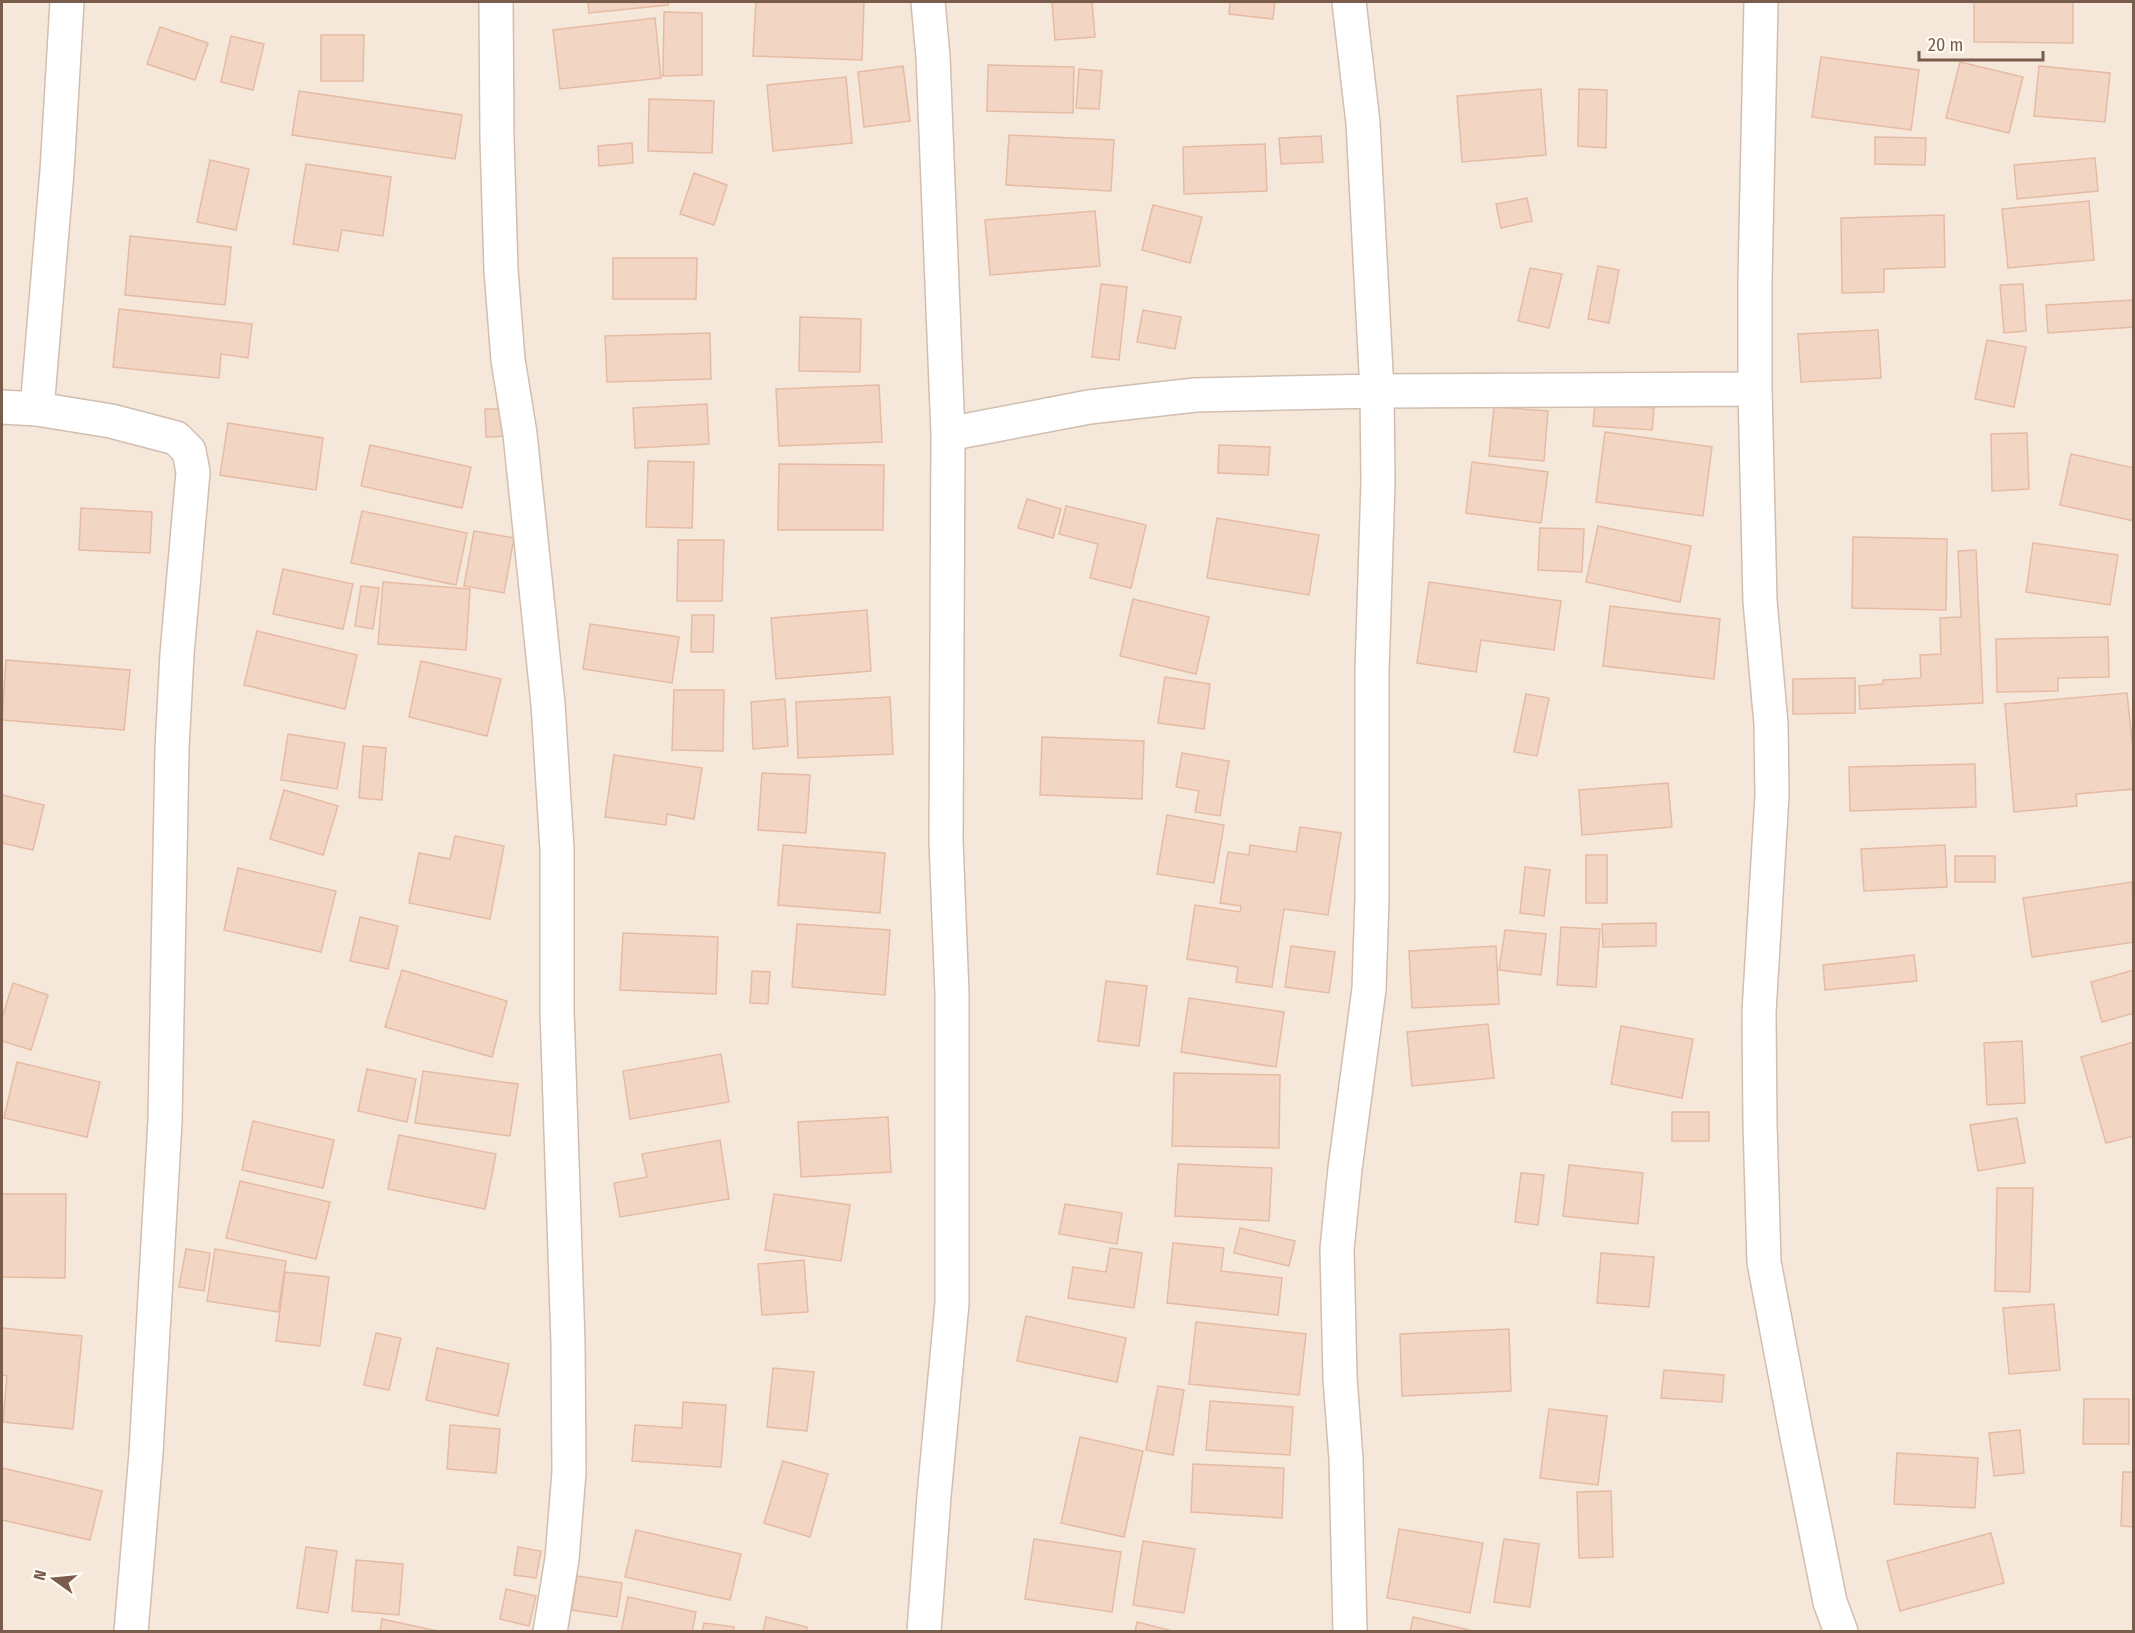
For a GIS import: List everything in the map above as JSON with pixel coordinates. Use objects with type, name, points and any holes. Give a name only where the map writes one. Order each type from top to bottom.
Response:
[{"type":"street","points":[[37,409],[57,171],[67,2]]},
{"type":"street","points":[[496,2],[501,270],[508,360],[520,434],[548,704],[557,849],[557,1010],[568,1343],[569,1472],[562,1559],[550,1632]]},
{"type":"street","points":[[924,1632],[952,1303],[952,994],[946,841],[948,434],[933,57],[928,2]]},
{"type":"street","points":[[1349,2],[1363,123],[1377,391],[1378,482],[1372,672],[1372,898],[1369,989],[1345,1169],[1337,1250],[1340,1378],[1346,1459],[1350,1632]]},
{"type":"street","points":[[1761,2],[1755,389],[1760,601],[1771,724],[1772,795],[1760,1012],[1764,1262],[1830,1602],[1841,1632]]},
{"type":"street","points":[[948,434],[1089,407],[1195,395],[1377,391],[1755,389]]},
{"type":"street","points":[[2,407],[37,409],[111,421],[176,438],[189,451],[193,472],[184,555],[172,748],[165,1121],[146,1453],[131,1632]]},
{"type":"shaded area","points":[[2,2],[2133,2],[2133,1631],[2,1631]]},
{"type":"building","points":[[588,2],[668,2],[668,5],[589,13]]},
{"type":"building","points":[[756,2],[864,2],[862,60],[753,56]]},
{"type":"building","points":[[1052,2],[1092,2],[1095,37],[1055,40]]},
{"type":"building","points":[[1230,2],[1275,2],[1273,19],[1229,14]]},
{"type":"building","points":[[1974,2],[2073,2],[2073,43],[1974,42]]},
{"type":"building","points":[[664,12],[702,13],[702,75],[663,76]]},
{"type":"building","points":[[655,18],[661,78],[560,89],[553,30]]},
{"type":"building","points":[[160,27],[208,43],[195,80],[147,64]]},
{"type":"building","points":[[321,35],[364,35],[363,81],[321,81]]},
{"type":"building","points":[[231,36],[264,44],[253,90],[221,82]]},
{"type":"building","points":[[1821,57],[1919,70],[1911,130],[1812,117]]},
{"type":"building","points":[[1960,62],[2023,77],[2009,133],[1946,118]]},
{"type":"building","points":[[988,65],[1074,67],[1073,113],[987,111]]},
{"type":"building","points":[[903,66],[910,121],[864,127],[858,72]]},
{"type":"building","points":[[2039,66],[2110,73],[2105,122],[2034,116]]},
{"type":"building","points":[[1079,69],[1102,71],[1099,109],[1076,108]]},
{"type":"building","points":[[846,77],[852,143],[773,151],[767,85]]},
{"type":"building","points":[[1541,89],[1546,155],[1462,162],[1457,96]]},
{"type":"building","points":[[1579,89],[1607,90],[1606,148],[1578,146]]},
{"type":"building","points":[[299,91],[462,115],[455,159],[292,135]]},
{"type":"building","points":[[649,99],[714,101],[712,153],[648,151]]},
{"type":"building","points":[[1009,135],[1114,140],[1111,191],[1006,185]]},
{"type":"building","points":[[1321,136],[1323,162],[1281,164],[1279,138]]},
{"type":"building","points":[[1875,137],[1926,138],[1925,165],[1875,164]]},
{"type":"building","points":[[632,143],[633,163],[599,166],[598,146]]},
{"type":"building","points":[[1265,144],[1267,191],[1184,194],[1183,147]]},
{"type":"building","points":[[2095,158],[2098,191],[2017,199],[2014,165]]},
{"type":"building","points":[[210,160],[249,169],[236,230],[197,222]]},
{"type":"building","points":[[306,164],[391,177],[383,236],[342,230],[338,251],[293,244]]},
{"type":"building","points":[[694,173],[727,185],[714,225],[680,214]]},
{"type":"building","points":[[1527,198],[1532,221],[1501,228],[1496,204]]},
{"type":"building","points":[[2089,201],[2094,260],[2008,268],[2002,209]]},
{"type":"building","points":[[1153,205],[1202,217],[1190,263],[1142,250]]},
{"type":"building","points":[[1095,211],[1100,266],[990,275],[985,220]]},
{"type":"building","points":[[1944,215],[1945,267],[1884,269],[1884,292],[1842,293],[1841,218]]},
{"type":"building","points":[[130,236],[231,247],[225,305],[125,295]]},
{"type":"building","points":[[613,258],[697,258],[696,299],[613,299]]},
{"type":"building","points":[[1598,266],[1619,270],[1609,323],[1588,319]]},
{"type":"building","points":[[1530,268],[1562,274],[1549,328],[1518,321]]},
{"type":"building","points":[[1101,284],[1127,287],[1119,360],[1092,357]]},
{"type":"building","points":[[2023,284],[2026,331],[2004,333],[2000,285]]},
{"type":"building","points":[[2134,300],[2134,327],[2048,333],[2046,305]]},
{"type":"building","points":[[119,309],[252,324],[248,358],[221,354],[219,378],[113,367]]},
{"type":"building","points":[[1143,310],[1181,317],[1175,349],[1137,342]]},
{"type":"building","points":[[800,317],[861,319],[860,372],[799,371]]},
{"type":"building","points":[[1878,330],[1881,378],[1801,382],[1798,334]]},
{"type":"building","points":[[710,333],[711,379],[607,382],[605,336]]},
{"type":"building","points":[[1987,340],[2026,347],[2014,407],[1975,399]]},
{"type":"building","points":[[879,385],[882,442],[779,446],[776,389]]},
{"type":"building","points":[[1595,403],[1654,408],[1652,430],[1593,426]]},
{"type":"building","points":[[707,404],[709,444],[635,448],[633,408]]},
{"type":"building","points":[[1494,407],[1548,411],[1544,461],[1489,456]]},
{"type":"building","points":[[485,409],[512,409],[511,436],[486,437]]},
{"type":"building","points":[[228,423],[323,438],[316,490],[220,475]]},
{"type":"building","points":[[1605,432],[1712,447],[1703,516],[1596,502]]},
{"type":"building","points":[[2027,433],[2029,489],[1992,491],[1991,434]]},
{"type":"building","points":[[370,445],[471,467],[462,508],[361,486]]},
{"type":"building","points":[[1219,445],[1270,447],[1268,475],[1218,473]]},
{"type":"building","points":[[2071,454],[2134,468],[2134,521],[2060,505]]},
{"type":"building","points":[[648,461],[694,462],[692,528],[646,527]]},
{"type":"building","points":[[1472,462],[1548,472],[1541,523],[1466,513]]},
{"type":"building","points":[[779,464],[884,465],[883,530],[778,530]]},
{"type":"building","points":[[1027,499],[1061,509],[1053,538],[1018,528]]},
{"type":"building","points":[[1066,506],[1146,525],[1131,588],[1090,578],[1098,544],[1059,534]]},
{"type":"building","points":[[81,508],[152,512],[150,553],[79,550]]},
{"type":"building","points":[[362,511],[467,533],[456,585],[351,563]]},
{"type":"building","points":[[1217,518],[1319,535],[1309,595],[1207,578]]},
{"type":"building","points":[[1598,526],[1691,546],[1680,602],[1586,582]]},
{"type":"building","points":[[1540,528],[1584,529],[1582,572],[1538,570]]},
{"type":"building","points":[[474,531],[514,538],[504,593],[464,586]]},
{"type":"building","points":[[1853,537],[1947,539],[1946,610],[1852,608]]},
{"type":"building","points":[[678,540],[724,540],[722,601],[677,601]]},
{"type":"building","points":[[2033,543],[2118,555],[2110,605],[2026,592]]},
{"type":"building","points":[[1976,550],[1983,703],[1860,709],[1859,686],[1883,684],[1883,680],[1921,678],[1920,655],[1941,654],[1940,618],[1961,617],[1958,551]]},
{"type":"building","points":[[283,569],[353,584],[343,629],[273,614]]},
{"type":"building","points":[[383,582],[470,589],[466,650],[378,644]]},
{"type":"building","points":[[1429,582],[1561,601],[1554,650],[1481,640],[1476,672],[1417,663]]},
{"type":"building","points":[[361,586],[379,588],[373,629],[355,626]]},
{"type":"building","points":[[1133,599],[1209,617],[1196,674],[1120,656]]},
{"type":"building","points":[[1610,606],[1720,619],[1714,679],[1603,666]]},
{"type":"building","points":[[867,610],[871,671],[776,679],[771,618]]},
{"type":"building","points":[[692,615],[714,615],[713,652],[691,652]]},
{"type":"building","points":[[590,624],[679,637],[672,683],[583,669]]},
{"type":"building","points":[[257,631],[357,655],[345,709],[244,685]]},
{"type":"building","points":[[2108,637],[2109,677],[2058,678],[2058,691],[1997,692],[1996,639]]},
{"type":"building","points":[[6,660],[130,670],[124,730],[2,720]]},
{"type":"building","points":[[421,661],[501,679],[487,736],[409,717]]},
{"type":"building","points":[[1165,677],[1210,684],[1204,729],[1158,723]]},
{"type":"building","points":[[1855,678],[1855,713],[1793,714],[1793,679]]},
{"type":"building","points":[[674,690],[724,690],[723,751],[672,750]]},
{"type":"building","points":[[2127,693],[2134,759],[2134,789],[2076,794],[2077,806],[2014,812],[2005,704]]},
{"type":"building","points":[[1526,694],[1549,698],[1537,756],[1514,752]]},
{"type":"building","points":[[890,697],[893,754],[798,758],[796,702]]},
{"type":"building","points":[[785,699],[788,746],[753,749],[751,702]]},
{"type":"building","points":[[288,734],[345,743],[337,789],[281,780]]},
{"type":"building","points":[[1042,737],[1144,741],[1142,799],[1040,795]]},
{"type":"building","points":[[363,746],[386,748],[382,800],[359,798]]},
{"type":"building","points":[[1182,753],[1229,761],[1220,816],[1195,812],[1199,791],[1176,787]]},
{"type":"building","points":[[614,755],[702,768],[694,819],[667,814],[666,825],[605,817]]},
{"type":"building","points":[[1975,764],[1976,807],[1850,811],[1849,767]]},
{"type":"building","points":[[762,773],[810,775],[806,833],[758,830]]},
{"type":"building","points":[[1668,783],[1672,827],[1582,835],[1579,790]]},
{"type":"building","points":[[284,790],[338,806],[323,855],[270,839]]},
{"type":"building","points":[[2,795],[44,805],[33,850],[2,843]]},
{"type":"building","points":[[1167,815],[1224,825],[1214,883],[1157,874]]},
{"type":"building","points":[[1300,827],[1341,833],[1328,915],[1284,909],[1272,987],[1236,982],[1238,967],[1187,959],[1195,905],[1240,912],[1241,906],[1220,903],[1228,852],[1249,855],[1250,845],[1296,852]]},
{"type":"building","points":[[455,836],[504,846],[490,919],[409,903],[419,853],[450,859]]},
{"type":"building","points":[[783,845],[885,853],[880,913],[778,905]]},
{"type":"building","points":[[1945,845],[1947,887],[1864,891],[1861,849]]},
{"type":"building","points":[[1586,855],[1607,855],[1607,903],[1586,903]]},
{"type":"building","points":[[1955,856],[1995,856],[1995,882],[1955,882]]},
{"type":"building","points":[[1525,867],[1550,870],[1544,916],[1520,913]]},
{"type":"building","points":[[238,868],[336,891],[321,952],[224,930]]},
{"type":"building","points":[[2132,882],[2134,942],[2032,957],[2023,898]]},
{"type":"building","points":[[360,917],[398,926],[388,969],[350,961]]},
{"type":"building","points":[[1656,923],[1656,946],[1603,947],[1602,924]]},
{"type":"building","points":[[797,924],[890,930],[885,995],[792,987]]},
{"type":"building","points":[[1561,927],[1600,929],[1596,987],[1557,985]]},
{"type":"building","points":[[1505,930],[1546,934],[1541,975],[1499,970]]},
{"type":"building","points":[[623,933],[718,937],[716,994],[620,990]]},
{"type":"building","points":[[1291,946],[1335,952],[1329,993],[1285,987]]},
{"type":"building","points":[[1496,946],[1499,1004],[1412,1008],[1409,951]]},
{"type":"building","points":[[1914,955],[1917,981],[1825,990],[1823,965]]},
{"type":"building","points":[[402,970],[507,1001],[492,1057],[385,1027]]},
{"type":"building","points":[[2134,970],[2134,1013],[2102,1022],[2091,982]]},
{"type":"building","points":[[752,971],[770,972],[768,1004],[750,1003]]},
{"type":"building","points":[[1106,981],[1147,986],[1139,1046],[1098,1041]]},
{"type":"building","points":[[13,983],[48,995],[31,1050],[2,1041],[2,1018]]},
{"type":"building","points":[[1189,998],[1284,1012],[1276,1067],[1181,1052]]},
{"type":"building","points":[[1488,1024],[1494,1078],[1412,1086],[1407,1032]]},
{"type":"building","points":[[1621,1026],[1693,1039],[1682,1098],[1611,1084]]},
{"type":"building","points":[[2022,1041],[2025,1103],[1987,1105],[1984,1043]]},
{"type":"building","points":[[2134,1042],[2134,1136],[2106,1143],[2081,1057]]},
{"type":"building","points":[[721,1054],[729,1102],[630,1119],[623,1071]]},
{"type":"building","points":[[17,1062],[100,1082],[87,1137],[4,1118]]},
{"type":"building","points":[[367,1069],[416,1079],[407,1122],[358,1111]]},
{"type":"building","points":[[423,1071],[518,1084],[510,1136],[415,1123]]},
{"type":"building","points":[[1174,1073],[1280,1075],[1279,1148],[1172,1146]]},
{"type":"building","points":[[1672,1112],[1709,1112],[1709,1141],[1672,1141]]},
{"type":"building","points":[[888,1117],[891,1172],[801,1177],[798,1122]]},
{"type":"building","points":[[2017,1118],[2025,1163],[1978,1171],[1970,1125]]},
{"type":"building","points":[[253,1121],[334,1140],[323,1188],[242,1170]]},
{"type":"building","points":[[399,1135],[496,1154],[485,1209],[388,1189]]},
{"type":"building","points":[[720,1140],[729,1199],[620,1217],[614,1183],[647,1177],[642,1154]]},
{"type":"building","points":[[1178,1164],[1272,1168],[1269,1221],[1175,1216]]},
{"type":"building","points":[[1569,1165],[1643,1173],[1638,1224],[1563,1216]]},
{"type":"building","points":[[1521,1173],[1544,1175],[1538,1225],[1515,1222]]},
{"type":"building","points":[[240,1181],[330,1202],[316,1259],[226,1238]]},
{"type":"building","points":[[1997,1188],[2033,1188],[2030,1292],[1995,1291]]},
{"type":"building","points":[[2,1194],[66,1194],[65,1278],[2,1277]]},
{"type":"building","points":[[774,1194],[850,1205],[841,1261],[765,1250]]},
{"type":"building","points":[[1065,1204],[1122,1213],[1117,1244],[1059,1234]]},
{"type":"building","points":[[1240,1228],[1295,1241],[1289,1266],[1234,1253]]},
{"type":"building","points":[[1173,1243],[1224,1248],[1221,1271],[1282,1278],[1278,1315],[1167,1303]]},
{"type":"building","points":[[1110,1248],[1142,1253],[1134,1308],[1068,1298],[1073,1267],[1106,1272]]},
{"type":"building","points":[[186,1249],[210,1253],[204,1291],[179,1287]]},
{"type":"building","points":[[215,1249],[286,1261],[278,1312],[207,1301]]},
{"type":"building","points":[[1601,1253],[1654,1257],[1649,1307],[1597,1303]]},
{"type":"building","points":[[804,1260],[808,1312],[762,1315],[758,1264]]},
{"type":"building","points":[[285,1272],[329,1277],[320,1346],[276,1341]]},
{"type":"building","points":[[2054,1304],[2060,1370],[2009,1374],[2003,1308]]},
{"type":"building","points":[[1026,1316],[1126,1338],[1117,1382],[1017,1361]]},
{"type":"building","points":[[1196,1322],[1306,1334],[1299,1395],[1189,1384]]},
{"type":"building","points":[[2,1328],[82,1336],[73,1429],[3,1422],[7,1376],[2,1375]]},
{"type":"building","points":[[1509,1329],[1511,1391],[1402,1396],[1400,1334]]},
{"type":"building","points":[[376,1333],[401,1338],[389,1390],[364,1385]]},
{"type":"building","points":[[437,1348],[509,1364],[498,1416],[426,1400]]},
{"type":"building","points":[[773,1368],[814,1372],[807,1431],[767,1427]]},
{"type":"building","points":[[1664,1370],[1724,1375],[1722,1402],[1661,1398]]},
{"type":"building","points":[[1158,1386],[1184,1390],[1173,1455],[1146,1450]]},
{"type":"building","points":[[2084,1399],[2129,1399],[2129,1444],[2083,1444]]},
{"type":"building","points":[[1210,1401],[1293,1407],[1290,1455],[1206,1450]]},
{"type":"building","points":[[683,1402],[726,1405],[721,1467],[632,1461],[635,1425],[682,1428]]},
{"type":"building","points":[[1549,1409],[1607,1416],[1598,1485],[1540,1478]]},
{"type":"building","points":[[450,1425],[500,1429],[496,1473],[447,1469]]},
{"type":"building","points":[[2020,1430],[2024,1473],[1994,1476],[1989,1433]]},
{"type":"building","points":[[1080,1437],[1143,1451],[1124,1537],[1061,1523]]},
{"type":"building","points":[[1897,1453],[1978,1458],[1975,1508],[1894,1504]]},
{"type":"building","points":[[783,1461],[828,1474],[810,1537],[764,1523]]},
{"type":"building","points":[[1193,1464],[1284,1468],[1282,1518],[1191,1512]]},
{"type":"building","points":[[2,1468],[102,1491],[90,1540],[2,1520]]},
{"type":"building","points":[[2123,1472],[2134,1472],[2134,1527],[2121,1526]]},
{"type":"building","points":[[1611,1491],[1613,1557],[1579,1558],[1577,1492]]},
{"type":"building","points":[[1399,1529],[1483,1543],[1470,1613],[1387,1598]]},
{"type":"building","points":[[636,1530],[741,1554],[730,1600],[625,1577]]},
{"type":"building","points":[[1991,1533],[2004,1583],[1900,1611],[1887,1561]]},
{"type":"building","points":[[1034,1539],[1121,1552],[1112,1612],[1025,1599]]},
{"type":"building","points":[[1504,1539],[1539,1544],[1530,1607],[1494,1602]]},
{"type":"building","points":[[1143,1541],[1195,1549],[1184,1613],[1133,1605]]},
{"type":"building","points":[[306,1547],[337,1551],[328,1613],[297,1608]]},
{"type":"building","points":[[518,1547],[541,1551],[536,1578],[514,1575]]},
{"type":"building","points":[[356,1560],[403,1564],[399,1615],[352,1611]]},
{"type":"building","points":[[577,1576],[622,1583],[617,1617],[572,1610]]},
{"type":"building","points":[[506,1589],[536,1596],[529,1626],[500,1619]]},
{"type":"building","points":[[628,1597],[696,1612],[692,1632],[621,1632]]},
{"type":"building","points":[[766,1617],[807,1627],[806,1632],[763,1632]]},
{"type":"building","points":[[1413,1617],[1478,1632],[1410,1632]]},
{"type":"building","points":[[382,1619],[442,1632],[380,1632]]},
{"type":"building","points":[[1137,1622],[1173,1631],[1173,1632],[1135,1632]]},
{"type":"building","points":[[704,1623],[734,1627],[734,1632],[702,1632]]}]
